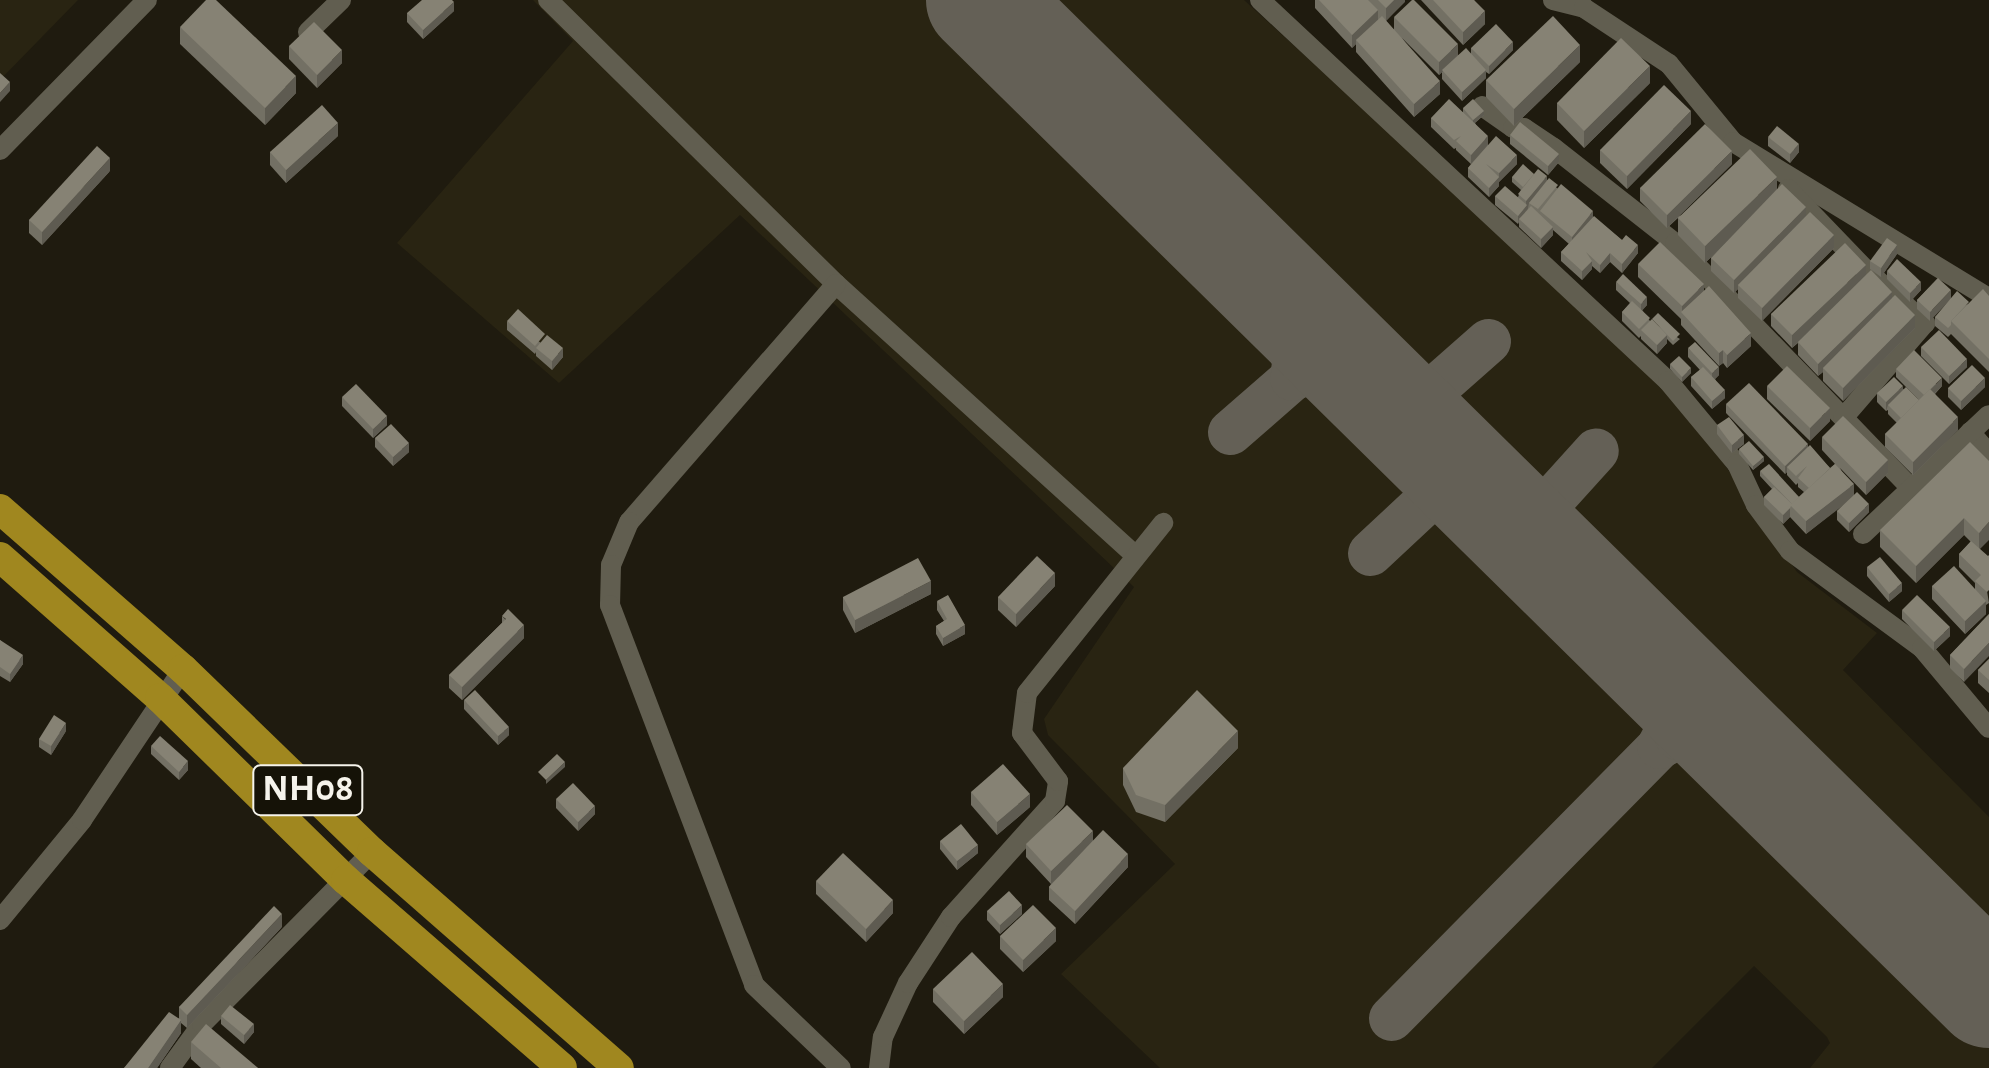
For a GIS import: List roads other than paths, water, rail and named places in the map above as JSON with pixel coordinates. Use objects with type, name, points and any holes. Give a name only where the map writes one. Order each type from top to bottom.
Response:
[{"type":"highway","name":"NH08","points":[[0,509],[183,669],[372,852],[619,1068]]},
{"type":"highway","name":"NH08","points":[[0,558],[160,698],[346,880],[562,1068]]},
{"type":"street","points":[[0,150],[147,0]]},
{"type":"street","points":[[308,32],[341,0]]},
{"type":"street","points":[[548,0],[836,284],[1136,556]]},
{"type":"street","points":[[1260,0],[1668,380],[1737,464],[1756,505],[1790,551],[1922,648],[1989,728]]},
{"type":"street","points":[[1553,0],[1584,8],[1670,64],[1734,142],[1989,298]]},
{"type":"street","points":[[1482,106],[1513,128],[1524,128],[1554,148],[1676,242],[1910,487]]},
{"type":"street","points":[[1765,160],[1864,269],[1906,301],[1925,323],[1843,418]]},
{"type":"street","points":[[836,284],[628,522],[611,564],[610,605],[754,986],[841,1068]]},
{"type":"street","points":[[1863,534],[1989,415]]},
{"type":"street","points":[[1970,432],[1989,454]]},
{"type":"street","points":[[879,1068],[883,1037],[908,982],[951,917],[1055,800],[1058,781],[1022,733],[1026,693],[1163,524]]},
{"type":"street","points":[[0,920],[82,820],[183,669]]},
{"type":"street","points":[[170,1068],[202,1024],[372,852]]}]
